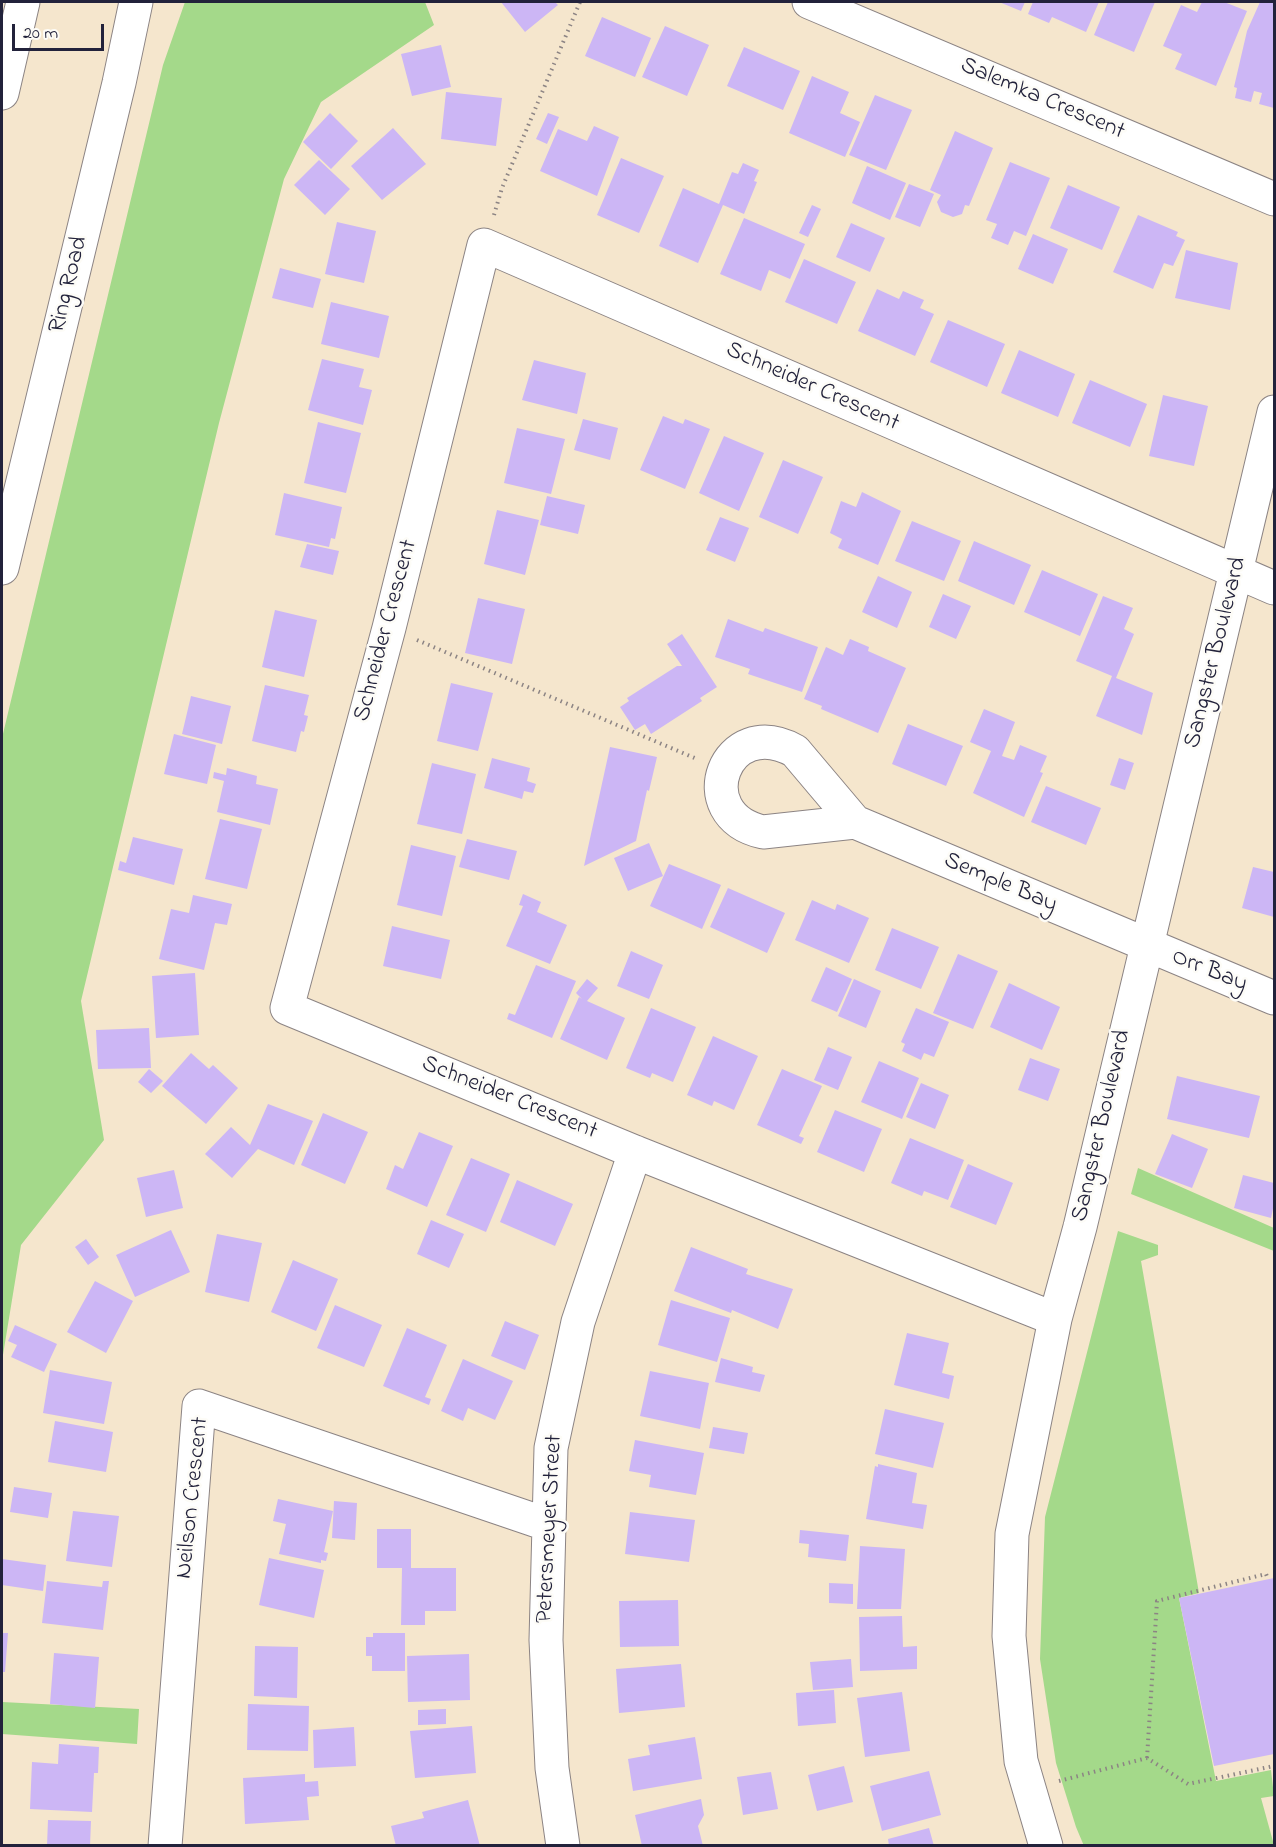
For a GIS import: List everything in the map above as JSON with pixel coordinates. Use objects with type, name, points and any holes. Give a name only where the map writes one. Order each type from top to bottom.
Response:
[{"type":"main road","points":[[2,93],[23,2]]},
{"type":"main road","name":"Ring Road","points":[[2,568],[119,83],[136,2]]},
{"type":"main road","points":[[119,83],[151,2]]},
{"type":"main road","name":"Salemka Crescent","points":[[809,2],[1275,199]]},
{"type":"main road","name":"Schneider Crescent","points":[[1055,1319],[635,1152],[287,1008],[388,628],[484,245],[1275,588]]},
{"type":"main road","name":"Sangster Boulevard","points":[[1046,1845],[1021,1761],[1009,1636],[1012,1534],[1055,1319],[1080,1227],[1145,946],[1275,412]]},
{"type":"main road","name":"Semple Bay","points":[[855,822],[763,832],[750,829],[728,811],[720,784],[724,770],[731,758],[748,746],[769,741],[782,744],[795,751],[855,822],[1145,946]]},
{"type":"main road","name":"Orr Bay","points":[[1145,946],[1274,1000]]},
{"type":"main road","name":"Petersmeyer Street","points":[[563,1845],[552,1768],[546,1652],[551,1448],[578,1322],[635,1152]]},
{"type":"main road","name":"Neilson Crescent","points":[[165,1845],[199,1406],[549,1525]]},
{"type":"path","points":[[484,245],[502,188],[580,2]]},
{"type":"path","points":[[388,628],[724,770]]},
{"type":"path","points":[[1147,1758],[1157,1601],[1266,1574],[1268,1579]]},
{"type":"path","points":[[1029,1789],[1147,1758],[1188,1784],[1275,1766]]},
{"type":"green space","points":[[185,2],[425,2],[434,25],[321,102],[284,179],[219,423],[81,1001],[104,1140],[21,1245],[2,1361],[2,738],[163,65]]},
{"type":"green space","points":[[1138,1168],[1274,1228],[1274,1251],[1131,1194]]},
{"type":"green space","points":[[1118,1231],[1158,1245],[1158,1255],[1141,1261],[1199,1593],[1179,1598],[1216,1781],[1271,1770],[1274,1796],[1261,1798],[1274,1845],[1084,1846],[1056,1763],[1040,1659],[1045,1517]]},
{"type":"green space","points":[[2,1702],[139,1709],[137,1744],[2,1734]]},
{"type":"building","points":[[501,2],[555,2],[558,5],[525,32]]},
{"type":"building","points":[[999,2],[1025,2],[1021,11]]},
{"type":"building","points":[[1033,2],[1099,2],[1086,32],[1052,17],[1049,23],[1028,14]]},
{"type":"building","points":[[1108,2],[1155,2],[1134,52],[1094,35]]},
{"type":"building","points":[[1202,2],[1224,2],[1247,11],[1216,86],[1175,69],[1182,54],[1163,46],[1181,5],[1197,12]]},
{"type":"building","points":[[1260,2],[1274,2],[1274,108],[1259,104],[1262,93],[1254,91],[1251,102],[1235,98],[1237,88],[1234,87],[1247,31]]},
{"type":"building","points":[[602,17],[651,38],[635,77],[585,56]]},
{"type":"building","points":[[665,26],[709,45],[687,96],[642,77]]},
{"type":"building","points":[[441,45],[451,87],[412,96],[401,54]]},
{"type":"building","points":[[744,47],[800,71],[783,110],[727,86]]},
{"type":"building","points":[[812,76],[849,92],[840,113],[860,122],[845,157],[789,133]]},
{"type":"building","points":[[446,92],[502,98],[496,146],[441,139]]},
{"type":"building","points":[[875,95],[912,110],[886,170],[849,155]]},
{"type":"building","points":[[330,113],[358,141],[331,169],[303,142]]},
{"type":"building","points":[[548,113],[559,117],[547,144],[536,139]]},
{"type":"building","points":[[594,126],[619,137],[597,196],[540,171],[558,129],[587,141]]},
{"type":"building","points":[[393,128],[426,164],[382,200],[351,166]]},
{"type":"building","points":[[955,131],[993,148],[969,206],[965,205],[962,214],[953,217],[941,212],[937,202],[941,195],[930,190]]},
{"type":"building","points":[[621,158],[664,176],[639,233],[597,215]]},
{"type":"building","points":[[319,160],[350,189],[325,215],[294,185]]},
{"type":"building","points":[[1010,162],[1050,178],[1026,236],[1014,231],[1008,245],[991,238],[997,224],[986,220]]},
{"type":"building","points":[[743,163],[759,170],[754,181],[757,182],[744,214],[723,205],[698,263],[659,246],[683,188],[719,204],[732,172],[738,174]]},
{"type":"building","points":[[867,166],[906,183],[890,220],[852,203]]},
{"type":"building","points":[[909,184],[934,194],[920,227],[895,217]]},
{"type":"building","points":[[1068,185],[1120,207],[1102,250],[1050,228]]},
{"type":"building","points":[[812,205],[821,209],[808,237],[799,233]]},
{"type":"building","points":[[1138,215],[1178,232],[1176,236],[1185,240],[1173,266],[1164,263],[1153,289],[1113,272]]},
{"type":"building","points":[[744,218],[805,244],[790,279],[769,270],[761,291],[720,274]]},
{"type":"building","points":[[337,222],[376,231],[364,283],[325,274]]},
{"type":"building","points":[[851,223],[885,238],[870,272],[836,257]]},
{"type":"building","points":[[1033,234],[1068,249],[1053,284],[1018,269]]},
{"type":"building","points":[[1186,250],[1238,263],[1230,310],[1175,298]]},
{"type":"building","points":[[804,259],[856,282],[837,324],[785,302]]},
{"type":"building","points":[[280,268],[321,279],[313,308],[272,298]]},
{"type":"building","points":[[877,289],[899,299],[903,291],[924,300],[920,308],[934,314],[915,356],[858,331]]},
{"type":"building","points":[[331,302],[389,316],[379,358],[321,344]]},
{"type":"building","points":[[948,320],[1005,344],[987,387],[930,362]]},
{"type":"building","points":[[1019,350],[1075,374],[1058,417],[1001,393]]},
{"type":"building","points":[[322,359],[364,369],[359,387],[372,390],[363,425],[308,410]]},
{"type":"building","points":[[534,360],[586,373],[577,414],[522,400]]},
{"type":"building","points":[[1090,380],[1147,404],[1130,447],[1072,423]]},
{"type":"building","points":[[1163,395],[1208,406],[1194,466],[1149,456]]},
{"type":"building","points":[[663,416],[683,424],[685,419],[710,429],[685,489],[640,470]]},
{"type":"building","points":[[583,419],[618,428],[610,460],[574,450]]},
{"type":"building","points":[[318,422],[361,433],[346,493],[304,483]]},
{"type":"building","points":[[517,428],[565,439],[551,494],[504,483]]},
{"type":"building","points":[[724,436],[764,453],[739,511],[699,493]]},
{"type":"building","points":[[783,460],[823,477],[798,534],[759,517]]},
{"type":"building","points":[[862,492],[901,511],[878,565],[838,548],[842,539],[830,533],[841,501],[856,507]]},
{"type":"building","points":[[284,493],[342,507],[335,539],[331,538],[329,547],[275,535]]},
{"type":"building","points":[[547,496],[585,505],[578,534],[540,525]]},
{"type":"building","points":[[497,510],[539,520],[525,575],[484,564]]},
{"type":"building","points":[[720,517],[749,528],[735,562],[706,550]]},
{"type":"building","points":[[912,521],[961,541],[944,581],[895,561]]},
{"type":"building","points":[[974,541],[1031,565],[1014,605],[958,581]]},
{"type":"building","points":[[307,544],[339,551],[333,575],[300,567]]},
{"type":"building","points":[[1042,570],[1098,594],[1080,636],[1024,612]]},
{"type":"building","points":[[878,576],[912,592],[897,628],[862,612]]},
{"type":"building","points":[[943,594],[971,606],[956,639],[929,627]]},
{"type":"building","points":[[1103,596],[1133,608],[1124,629],[1134,634],[1116,678],[1153,693],[1142,735],[1096,716],[1112,676],[1076,661]]},
{"type":"building","points":[[478,598],[525,609],[512,664],[465,653]]},
{"type":"building","points":[[275,610],[317,620],[304,677],[262,667]]},
{"type":"building","points":[[728,619],[763,632],[765,628],[818,647],[802,692],[748,674],[750,669],[715,657]]},
{"type":"building","points":[[682,634],[717,687],[700,698],[702,701],[651,734],[645,724],[635,730],[620,707],[629,701],[627,698],[677,666],[682,666],[667,644]]},
{"type":"building","points":[[850,639],[869,647],[868,651],[906,668],[878,733],[821,709],[822,706],[804,699],[826,647],[843,655]]},
{"type":"building","points":[[451,683],[493,693],[478,751],[437,741]]},
{"type":"building","points":[[265,685],[309,695],[304,715],[308,716],[304,732],[301,731],[296,752],[252,741]]},
{"type":"building","points":[[191,696],[231,706],[222,744],[182,734]]},
{"type":"building","points":[[984,709],[1015,722],[1002,756],[1014,760],[1020,745],[1047,756],[1040,772],[1043,773],[1024,817],[973,793],[991,751],[970,742]]},
{"type":"building","points":[[908,724],[963,746],[946,786],[892,764]]},
{"type":"building","points":[[174,734],[216,745],[207,784],[164,774]]},
{"type":"building","points":[[610,747],[657,757],[636,841],[584,866]]},
{"type":"building","points":[[492,758],[530,768],[527,781],[536,784],[533,793],[524,791],[522,799],[484,788]]},
{"type":"building","points":[[1119,758],[1134,763],[1125,790],[1110,785]]},
{"type":"building","points":[[432,763],[476,774],[462,834],[417,824]]},
{"type":"building","points":[[227,768],[257,776],[256,784],[278,789],[270,825],[217,812],[224,781],[213,778],[214,772],[226,775]]},
{"type":"building","points":[[1046,786],[1101,808],[1086,845],[1031,822]]},
{"type":"building","points":[[220,819],[262,829],[247,889],[205,879]]},
{"type":"building","points":[[133,837],[183,849],[174,885],[118,870],[120,861],[126,863]]},
{"type":"building","points":[[467,839],[517,851],[509,880],[459,867]]},
{"type":"building","points":[[649,843],[663,876],[628,891],[614,858]]},
{"type":"building","points":[[411,845],[456,856],[442,916],[397,905]]},
{"type":"building","points":[[669,864],[721,885],[702,929],[650,906]]},
{"type":"building","points":[[1253,867],[1274,872],[1274,917],[1242,908]]},
{"type":"building","points":[[728,888],[785,913],[767,953],[710,927]]},
{"type":"building","points":[[523,894],[541,902],[537,912],[567,925],[550,964],[506,946],[523,906],[519,905]]},
{"type":"building","points":[[193,895],[232,904],[227,925],[215,923],[204,970],[159,959],[171,909],[189,913]]},
{"type":"building","points":[[812,900],[835,910],[837,904],[869,918],[849,963],[795,940]]},
{"type":"building","points":[[392,926],[450,940],[441,979],[383,966]]},
{"type":"building","points":[[892,928],[939,947],[921,989],[875,970]]},
{"type":"building","points":[[631,951],[663,965],[649,999],[617,986]]},
{"type":"building","points":[[958,954],[998,971],[973,1029],[933,1013]]},
{"type":"building","points":[[536,965],[576,981],[552,1038],[507,1019],[509,1013],[515,1015]]},
{"type":"building","points":[[826,967],[852,979],[837,1012],[811,1001]]},
{"type":"building","points":[[195,973],[199,1035],[156,1038],[152,976]]},
{"type":"building","points":[[587,979],[598,988],[587,1001],[625,1018],[607,1060],[560,1039],[579,997],[582,999],[576,993]]},
{"type":"building","points":[[854,979],[881,991],[866,1028],[838,1016]]},
{"type":"building","points":[[1009,983],[1060,1007],[1042,1050],[990,1027]]},
{"type":"building","points":[[651,1008],[696,1027],[673,1082],[652,1073],[650,1078],[626,1068]]},
{"type":"building","points":[[916,1008],[949,1022],[934,1057],[924,1053],[921,1060],[902,1051],[905,1044],[901,1042]]},
{"type":"building","points":[[149,1028],[151,1068],[98,1069],[96,1030]]},
{"type":"building","points":[[713,1036],[758,1056],[734,1110],[714,1101],[712,1106],[687,1095]]},
{"type":"building","points":[[828,1047],[852,1057],[838,1090],[814,1080]]},
{"type":"building","points":[[191,1053],[209,1069],[213,1065],[238,1088],[206,1124],[162,1086]]},
{"type":"building","points":[[1030,1058],[1060,1069],[1048,1101],[1018,1090]]},
{"type":"building","points":[[879,1061],[919,1078],[902,1119],[861,1102]]},
{"type":"building","points":[[149,1069],[163,1081],[151,1093],[138,1082]]},
{"type":"building","points":[[782,1069],[822,1086],[799,1136],[804,1138],[801,1144],[757,1125]]},
{"type":"building","points":[[1177,1076],[1260,1096],[1249,1138],[1167,1119]]},
{"type":"building","points":[[921,1083],[949,1095],[935,1129],[906,1117]]},
{"type":"building","points":[[268,1104],[313,1121],[294,1165],[258,1149],[232,1178],[205,1154],[231,1127],[250,1145]]},
{"type":"building","points":[[835,1110],[882,1129],[864,1172],[817,1152]]},
{"type":"building","points":[[323,1113],[368,1132],[345,1184],[301,1165]]},
{"type":"building","points":[[419,1132],[453,1146],[427,1207],[386,1189],[395,1165],[403,1169]]},
{"type":"building","points":[[1172,1134],[1208,1149],[1192,1188],[1155,1174]]},
{"type":"building","points":[[910,1138],[964,1160],[948,1200],[924,1191],[922,1196],[891,1183]]},
{"type":"building","points":[[471,1158],[510,1174],[486,1232],[446,1215]]},
{"type":"building","points":[[968,1164],[1013,1183],[996,1225],[950,1207]]},
{"type":"building","points":[[174,1170],[183,1208],[146,1217],[137,1178]]},
{"type":"building","points":[[1243,1175],[1274,1183],[1271,1218],[1234,1208]]},
{"type":"building","points":[[517,1180],[573,1204],[555,1246],[500,1222]]},
{"type":"building","points":[[431,1220],[464,1234],[449,1268],[417,1254]]},
{"type":"building","points":[[171,1230],[190,1272],[135,1297],[116,1255]]},
{"type":"building","points":[[217,1234],[262,1243],[249,1302],[205,1292]]},
{"type":"building","points":[[86,1239],[99,1257],[88,1265],[75,1247]]},
{"type":"building","points":[[691,1247],[748,1269],[746,1274],[793,1289],[778,1329],[732,1310],[731,1313],[674,1291]]},
{"type":"building","points":[[293,1260],[338,1279],[316,1331],[271,1312]]},
{"type":"building","points":[[95,1281],[133,1301],[106,1353],[67,1332]]},
{"type":"building","points":[[671,1300],[730,1318],[717,1362],[658,1345]]},
{"type":"building","points":[[335,1305],[382,1325],[364,1367],[317,1348]]},
{"type":"building","points":[[505,1321],[539,1335],[525,1370],[491,1356]]},
{"type":"building","points":[[15,1325],[57,1344],[44,1372],[11,1357],[17,1345],[8,1341]]},
{"type":"building","points":[[407,1328],[447,1345],[425,1397],[431,1399],[429,1405],[383,1386]]},
{"type":"building","points":[[907,1333],[949,1343],[942,1373],[954,1376],[949,1399],[894,1385]]},
{"type":"building","points":[[721,1358],[753,1367],[752,1372],[765,1375],[760,1392],[715,1382]]},
{"type":"building","points":[[463,1359],[513,1381],[495,1420],[468,1408],[463,1421],[441,1411]]},
{"type":"building","points":[[50,1370],[112,1382],[104,1424],[43,1413]]},
{"type":"building","points":[[650,1371],[709,1383],[700,1429],[640,1416]]},
{"type":"building","points":[[885,1409],[944,1423],[933,1468],[875,1454]]},
{"type":"building","points":[[55,1421],[113,1432],[106,1472],[48,1462]]},
{"type":"building","points":[[713,1427],[748,1433],[744,1454],[709,1448]]},
{"type":"building","points":[[635,1440],[704,1453],[696,1495],[649,1487],[651,1475],[629,1471]]},
{"type":"building","points":[[878,1464],[917,1473],[912,1503],[927,1505],[923,1529],[866,1519],[875,1466],[878,1467]]},
{"type":"building","points":[[14,1487],[52,1493],[48,1518],[10,1512]]},
{"type":"building","points":[[278,1499],[333,1511],[324,1552],[328,1553],[326,1561],[321,1560],[321,1563],[279,1554],[286,1524],[273,1521]]},
{"type":"building","points":[[334,1501],[357,1503],[355,1540],[332,1538]]},
{"type":"building","points":[[73,1511],[119,1516],[112,1567],[66,1561]]},
{"type":"building","points":[[630,1512],[695,1520],[689,1562],[625,1554]]},
{"type":"building","points":[[377,1529],[411,1529],[411,1568],[456,1568],[456,1611],[425,1611],[425,1625],[401,1625],[402,1568],[377,1568]]},
{"type":"building","points":[[800,1530],[849,1535],[846,1561],[808,1557],[809,1544],[799,1543]]},
{"type":"building","points":[[860,1546],[905,1549],[901,1609],[857,1609]]},
{"type":"building","points":[[269,1558],[324,1570],[314,1618],[259,1605]]},
{"type":"building","points":[[2,1559],[46,1565],[43,1591],[2,1585]]},
{"type":"building","points":[[1274,1578],[1274,1754],[1214,1766],[1179,1598]]},
{"type":"building","points":[[47,1581],[102,1587],[103,1581],[109,1581],[103,1630],[42,1623]]},
{"type":"building","points":[[829,1583],[853,1584],[853,1604],[829,1603]]},
{"type":"building","points":[[678,1600],[679,1646],[620,1647],[619,1601]]},
{"type":"building","points":[[902,1616],[903,1647],[917,1646],[917,1669],[860,1671],[859,1617]]},
{"type":"building","points":[[2,1633],[8,1633],[5,1672],[2,1672]]},
{"type":"building","points":[[373,1633],[405,1633],[405,1671],[372,1671],[372,1656],[366,1656],[366,1637],[373,1637]]},
{"type":"building","points":[[255,1646],[298,1647],[297,1698],[254,1696]]},
{"type":"building","points":[[54,1653],[99,1657],[95,1708],[50,1704]]},
{"type":"building","points":[[469,1654],[470,1700],[408,1702],[407,1656]]},
{"type":"building","points":[[851,1659],[853,1687],[813,1690],[810,1662]]},
{"type":"building","points":[[681,1664],[685,1707],[619,1713],[616,1669]]},
{"type":"building","points":[[834,1690],[836,1723],[798,1726],[796,1693]]},
{"type":"building","points":[[902,1692],[910,1751],[865,1757],[857,1698]]},
{"type":"building","points":[[248,1704],[309,1706],[308,1751],[247,1750]]},
{"type":"building","points":[[446,1709],[446,1724],[418,1725],[418,1710]]},
{"type":"building","points":[[472,1726],[476,1773],[415,1778],[410,1731]]},
{"type":"building","points":[[354,1727],[356,1766],[314,1768],[313,1730]]},
{"type":"building","points":[[695,1737],[702,1779],[633,1791],[628,1759],[650,1755],[648,1745]]},
{"type":"building","points":[[59,1744],[99,1747],[98,1773],[94,1773],[92,1812],[30,1809],[32,1762],[58,1764]]},
{"type":"building","points":[[844,1766],[853,1802],[817,1811],[808,1775]]},
{"type":"building","points":[[929,1771],[941,1815],[882,1831],[870,1786]]},
{"type":"building","points":[[771,1772],[778,1809],[743,1815],[737,1777]]},
{"type":"building","points":[[305,1774],[305,1782],[318,1781],[319,1796],[307,1797],[309,1820],[245,1824],[243,1778]]},
{"type":"building","points":[[701,1799],[704,1815],[698,1826],[703,1846],[642,1846],[635,1815]]},
{"type":"building","points":[[468,1800],[480,1846],[396,1846],[391,1826],[424,1818],[422,1812]]},
{"type":"building","points":[[48,1820],[91,1821],[90,1846],[47,1846]]},
{"type":"building","points":[[929,1828],[934,1846],[889,1846],[888,1839]]}]
